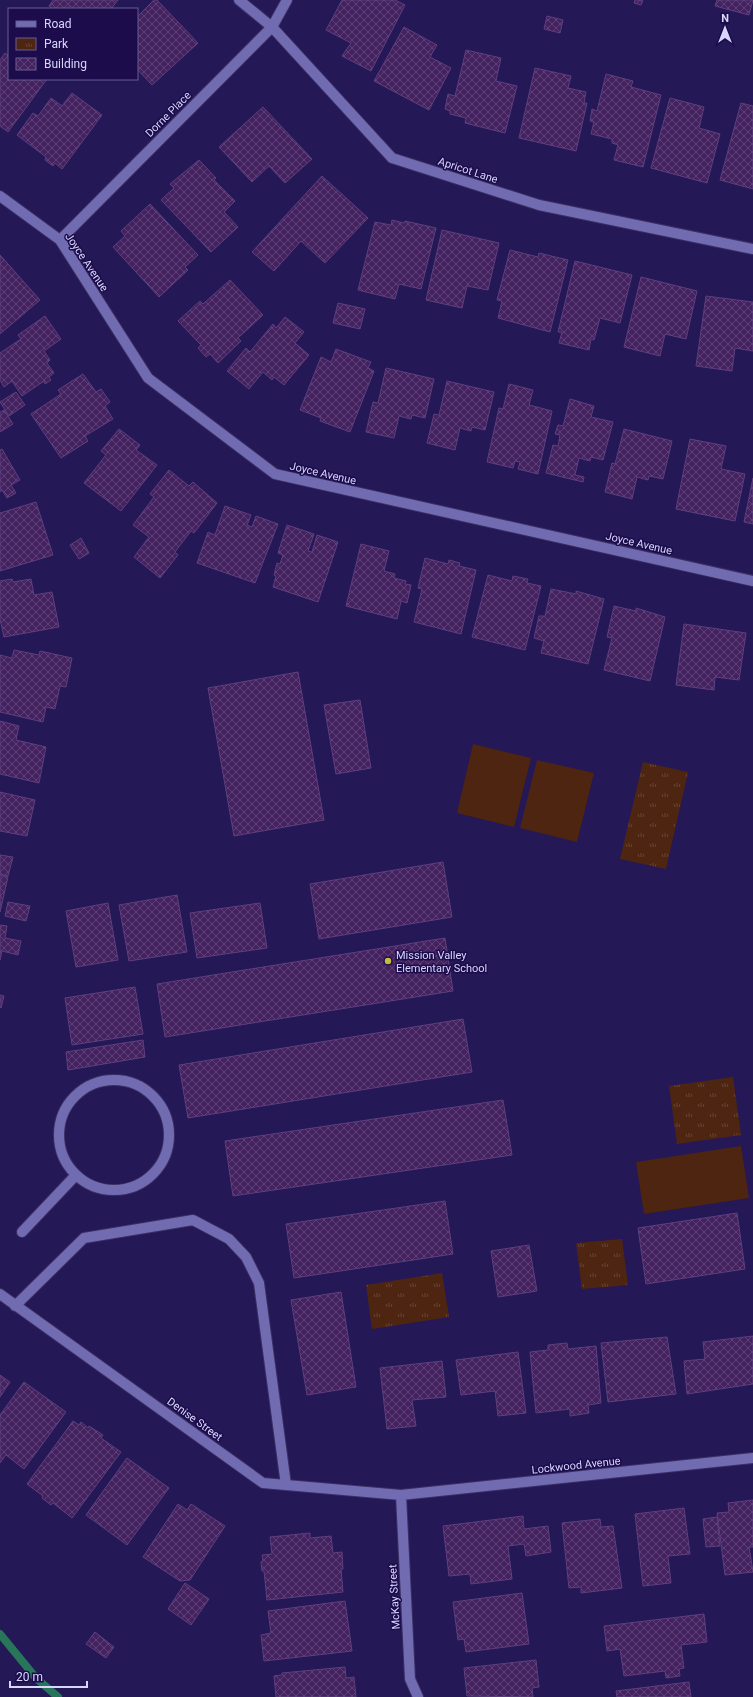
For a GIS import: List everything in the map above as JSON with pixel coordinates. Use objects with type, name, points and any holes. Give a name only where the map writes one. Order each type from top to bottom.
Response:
[{"type":"street","name":"Apricot Lane","points":[[239,0],[272,27],[392,158],[539,205],[753,249]]},
{"type":"street","name":"Dorne Place","points":[[60,240],[272,27],[287,0]]},
{"type":"street","name":"Joyce Avenue","points":[[0,196],[60,240],[148,378],[275,474],[753,581]]},
{"type":"street","points":[[115,1080],[134,1083],[150,1093],[162,1106],[168,1122],[170,1140],[165,1157],[156,1172],[142,1183],[125,1190],[108,1190],[90,1185],[76,1175],[64,1160],[59,1142],[60,1123],[67,1106],[71,1101],[80,1092],[96,1082],[115,1080]]},
{"type":"street","points":[[22,1232],[76,1175]]},
{"type":"street","points":[[15,1306],[84,1238],[193,1220],[229,1238],[246,1257],[258,1283],[286,1485]]},
{"type":"street","name":"Denise Street","points":[[0,1294],[263,1483],[401,1495]]},
{"type":"street","name":"Lockwood Avenue","points":[[401,1495],[753,1458]]},
{"type":"street","name":"McKay Street","points":[[401,1495],[410,1679],[418,1697]]},
{"type":"green space","points":[[473,744],[531,758],[514,827],[457,813]]},
{"type":"green space","points":[[537,760],[594,773],[577,842],[520,828]]},
{"type":"green space","points":[[643,762],[688,772],[666,869],[620,859]]},
{"type":"green space","points":[[733,1077],[741,1135],[677,1144],[669,1086]]},
{"type":"green space","points":[[741,1146],[749,1198],[644,1214],[636,1162]]},
{"type":"green space","points":[[622,1239],[628,1285],[582,1289],[576,1243]]},
{"type":"green space","points":[[442,1273],[449,1317],[372,1329],[366,1285]]},
{"type":"building","points":[[53,0],[118,0],[112,8],[73,8],[70,6],[68,8],[52,8],[49,6]]},
{"type":"building","points":[[154,0],[157,0],[198,43],[152,85],[138,70],[138,16]]},
{"type":"building","points":[[342,0],[395,0],[405,5],[371,71],[342,56],[351,43],[326,30]]},
{"type":"building","points":[[635,0],[643,0],[641,5],[634,3]]},
{"type":"building","points":[[717,0],[753,0],[749,15],[715,6]]},
{"type":"building","points":[[547,16],[563,20],[560,33],[544,29]]},
{"type":"building","points":[[404,27],[437,45],[430,57],[451,68],[429,110],[374,81]]},
{"type":"building","points":[[466,50],[501,58],[496,81],[517,86],[505,133],[465,123],[466,118],[450,114],[450,111],[445,109],[448,94],[455,96]]},
{"type":"building","points":[[5,53],[8,55],[8,80],[46,80],[8,132],[0,126],[0,60]]},
{"type":"building","points":[[535,68],[571,76],[568,88],[586,92],[584,103],[587,103],[576,151],[519,138]]},
{"type":"building","points":[[606,74],[633,81],[631,87],[661,95],[643,167],[614,160],[618,145],[612,143],[612,139],[591,134],[594,122],[590,121],[592,109],[597,111]]},
{"type":"building","points":[[72,93],[102,115],[62,169],[55,163],[53,166],[45,160],[46,157],[17,135],[33,113],[38,116],[51,98],[62,106]]},
{"type":"building","points":[[670,98],[704,107],[699,128],[720,134],[707,183],[651,168]]},
{"type":"building","points":[[741,103],[753,106],[753,189],[720,180]]},
{"type":"building","points":[[263,107],[312,159],[285,183],[269,166],[252,182],[219,147]]},
{"type":"building","points":[[199,160],[216,178],[214,180],[235,201],[224,212],[238,227],[211,252],[161,200],[174,188],[170,184]]},
{"type":"building","points":[[322,176],[368,218],[325,263],[301,241],[274,271],[252,252]]},
{"type":"building","points":[[150,204],[198,255],[185,267],[188,270],[159,297],[113,247],[125,236],[121,231]]},
{"type":"building","points":[[392,220],[404,223],[405,221],[436,228],[421,289],[399,284],[395,299],[358,290],[375,222],[391,225]]},
{"type":"building","points":[[442,230],[499,243],[488,290],[467,286],[462,308],[426,300]]},
{"type":"building","points":[[510,250],[538,257],[539,253],[568,260],[550,332],[498,318],[502,301],[497,300]]},
{"type":"building","points":[[0,255],[40,300],[0,334]]},
{"type":"building","points":[[575,261],[632,275],[620,323],[600,318],[594,340],[591,339],[589,350],[559,343],[562,332],[558,332]]},
{"type":"building","points":[[641,277],[697,291],[686,339],[665,334],[660,356],[624,347]]},
{"type":"building","points":[[230,280],[263,315],[238,338],[241,341],[218,363],[210,354],[206,357],[198,348],[201,345],[178,321],[200,301],[203,304]]},
{"type":"building","points":[[706,296],[753,302],[753,351],[735,348],[732,371],[696,366]]},
{"type":"building","points":[[338,303],[365,309],[360,329],[333,323]]},
{"type":"building","points":[[45,316],[61,339],[44,351],[50,360],[47,363],[54,373],[49,377],[51,380],[45,384],[44,381],[22,396],[12,381],[4,387],[0,380],[0,353],[21,339],[18,335]]},
{"type":"building","points":[[285,317],[304,332],[295,343],[309,355],[284,385],[274,377],[272,380],[263,372],[249,389],[227,371],[246,348],[250,352],[273,324],[276,328]]},
{"type":"building","points":[[336,349],[371,362],[368,368],[374,371],[350,432],[320,421],[321,418],[300,410],[321,357],[331,362]]},
{"type":"building","points":[[386,368],[434,379],[425,418],[412,415],[411,419],[399,416],[394,438],[366,432],[373,402],[378,403]]},
{"type":"building","points":[[83,374],[96,392],[101,389],[110,402],[105,406],[113,419],[85,436],[88,441],[61,458],[31,414],[61,394],[58,390]]},
{"type":"building","points":[[447,381],[494,392],[485,430],[472,427],[471,431],[460,428],[455,450],[427,443],[434,414],[439,415]]},
{"type":"building","points":[[509,384],[533,390],[529,405],[552,411],[538,474],[518,469],[520,462],[515,461],[513,468],[487,462],[499,408],[503,409]]},
{"type":"building","points":[[16,392],[25,405],[9,416],[0,402]]},
{"type":"building","points":[[570,399],[594,406],[591,417],[613,422],[603,460],[591,457],[590,461],[579,458],[575,475],[584,477],[583,482],[546,473],[553,445],[558,446],[560,435],[555,434],[558,425],[563,426]]},
{"type":"building","points":[[4,410],[13,424],[0,432],[0,412]]},
{"type":"building","points":[[119,429],[140,445],[136,450],[157,465],[121,511],[84,483],[106,455],[101,451]]},
{"type":"building","points":[[624,429],[672,441],[663,479],[649,476],[648,480],[637,477],[632,499],[605,492],[612,463],[615,464]]},
{"type":"building","points":[[690,439],[726,446],[721,469],[745,474],[735,521],[676,509]]},
{"type":"building","points":[[2,449],[20,480],[11,485],[16,493],[7,498],[2,490],[0,492],[0,450]]},
{"type":"building","points":[[169,470],[189,486],[193,482],[217,503],[194,533],[191,531],[175,552],[178,555],[160,578],[134,557],[149,537],[133,525],[154,497],[150,494]]},
{"type":"building","points":[[753,478],[753,524],[744,522]]},
{"type":"building","points":[[36,502],[53,555],[0,571],[0,513]]},
{"type":"building","points":[[225,506],[251,515],[247,525],[252,527],[256,516],[278,524],[255,583],[197,563],[208,532],[215,535]]},
{"type":"building","points":[[287,525],[314,534],[308,551],[312,552],[317,535],[338,542],[318,602],[273,587],[277,563],[280,564],[283,555],[278,553]]},
{"type":"building","points":[[81,538],[89,553],[79,559],[70,545]]},
{"type":"building","points":[[361,544],[389,551],[384,571],[395,574],[394,578],[406,581],[405,584],[411,585],[407,603],[401,601],[397,619],[346,606]]},
{"type":"building","points":[[425,558],[448,564],[449,560],[460,563],[459,566],[476,570],[461,634],[414,622],[422,589],[418,588]]},
{"type":"building","points":[[488,575],[512,581],[513,576],[528,579],[527,583],[541,586],[525,650],[472,637]]},
{"type":"building","points":[[12,579],[13,582],[31,579],[34,595],[52,592],[59,627],[4,637],[0,619],[0,581]]},
{"type":"building","points":[[551,589],[576,594],[576,591],[604,599],[588,664],[541,653],[544,641],[534,638],[539,616],[545,616]]},
{"type":"building","points":[[614,606],[636,611],[636,608],[665,617],[650,681],[604,670],[612,638],[607,637]]},
{"type":"building","points":[[684,624],[746,633],[739,680],[715,677],[714,690],[676,685]]},
{"type":"building","points":[[14,650],[39,655],[40,651],[72,658],[66,687],[60,686],[55,709],[46,707],[43,722],[0,712],[0,655],[12,658]]},
{"type":"building","points":[[298,672],[324,820],[234,836],[208,688]]},
{"type":"building","points":[[360,700],[371,768],[336,774],[324,705]]},
{"type":"building","points":[[0,721],[19,726],[16,740],[46,747],[39,783],[0,774]]},
{"type":"building","points":[[0,792],[35,800],[27,836],[0,831]]},
{"type":"building","points":[[0,855],[13,857],[8,876],[0,874]]},
{"type":"building","points":[[443,862],[452,917],[319,939],[310,884]]},
{"type":"building","points":[[0,875],[8,877],[0,912]]},
{"type":"building","points":[[177,895],[187,952],[129,961],[119,905]]},
{"type":"building","points":[[8,902],[30,906],[26,921],[5,916]]},
{"type":"building","points":[[108,903],[118,960],[76,967],[66,911]]},
{"type":"building","points":[[260,903],[267,948],[197,958],[190,913]]},
{"type":"building","points":[[0,925],[7,926],[5,938],[21,941],[18,955],[2,951],[0,960]]},
{"type":"building","points":[[445,938],[453,991],[165,1037],[157,984]]},
{"type":"building","points":[[135,987],[143,1034],[72,1045],[65,998]]},
{"type":"building","points":[[0,995],[4,996],[1,1008],[0,1007]]},
{"type":"building","points":[[463,1019],[472,1072],[188,1118],[179,1065]]},
{"type":"building","points":[[143,1040],[145,1057],[68,1070],[66,1052]]},
{"type":"building","points":[[503,1100],[512,1155],[233,1196],[225,1141]]},
{"type":"building","points":[[445,1201],[453,1254],[294,1278],[286,1224]]},
{"type":"building","points":[[737,1213],[745,1269],[646,1284],[638,1228]]},
{"type":"building","points":[[529,1245],[537,1291],[498,1297],[491,1251]]},
{"type":"building","points":[[341,1292],[356,1387],[307,1395],[291,1300]]},
{"type":"building","points":[[753,1336],[753,1384],[687,1394],[684,1361],[705,1359],[703,1342]]},
{"type":"building","points":[[667,1337],[676,1394],[608,1402],[601,1343]]},
{"type":"building","points":[[567,1343],[568,1349],[596,1346],[601,1403],[588,1405],[589,1413],[570,1416],[570,1409],[536,1413],[530,1352],[548,1350],[548,1345]]},
{"type":"building","points":[[518,1352],[526,1413],[498,1416],[495,1391],[461,1395],[456,1360]]},
{"type":"building","points":[[442,1361],[446,1397],[412,1400],[416,1426],[387,1429],[380,1368]]},
{"type":"building","points":[[0,1375],[10,1382],[0,1397]]},
{"type":"building","points":[[24,1382],[66,1412],[24,1469],[6,1455],[0,1463],[0,1415]]},
{"type":"building","points":[[73,1421],[79,1425],[81,1422],[88,1428],[89,1426],[103,1435],[101,1438],[121,1452],[72,1518],[53,1503],[51,1505],[42,1498],[43,1496],[27,1484]]},
{"type":"building","points":[[127,1458],[169,1488],[127,1545],[86,1515]]},
{"type":"building","points":[[753,1500],[753,1547],[749,1547],[753,1572],[725,1575],[717,1513],[729,1512],[728,1503]]},
{"type":"building","points":[[178,1504],[187,1510],[191,1504],[225,1526],[190,1580],[180,1581],[143,1557]]},
{"type":"building","points":[[684,1508],[690,1554],[668,1556],[671,1583],[643,1586],[635,1514]]},
{"type":"building","points":[[523,1516],[524,1529],[548,1526],[551,1552],[526,1556],[524,1544],[508,1546],[512,1579],[471,1584],[470,1574],[449,1576],[443,1526]]},
{"type":"building","points":[[717,1517],[720,1546],[706,1547],[703,1519]]},
{"type":"building","points":[[600,1519],[601,1527],[613,1526],[622,1588],[581,1593],[581,1587],[569,1588],[562,1523]]},
{"type":"building","points":[[310,1533],[310,1538],[331,1536],[333,1553],[342,1552],[343,1569],[341,1569],[343,1592],[267,1600],[264,1571],[262,1571],[261,1562],[263,1561],[262,1555],[272,1554],[270,1537]]},
{"type":"building","points":[[185,1583],[209,1599],[191,1625],[168,1609]]},
{"type":"building","points":[[522,1593],[529,1644],[466,1652],[464,1639],[458,1640],[453,1602]]},
{"type":"building","points":[[345,1601],[352,1651],[264,1661],[261,1635],[271,1633],[268,1611]]},
{"type":"building","points":[[704,1614],[707,1642],[681,1645],[684,1668],[679,1669],[680,1676],[666,1678],[665,1671],[624,1676],[620,1649],[607,1651],[604,1626]]},
{"type":"building","points":[[95,1632],[114,1647],[106,1658],[86,1644]]},
{"type":"building","points":[[536,1660],[539,1687],[532,1688],[533,1697],[467,1696],[464,1668]]},
{"type":"building","points":[[345,1667],[346,1678],[354,1677],[356,1697],[276,1697],[274,1676],[282,1675],[282,1673]]},
{"type":"building","points":[[689,1682],[691,1697],[617,1697],[616,1691]]},
{"type":"waterway","points":[[0,1634],[36,1678],[58,1697]]},
{"type":"place","name":"Mission Valley Elementary School","points":[[388,961]]}]
